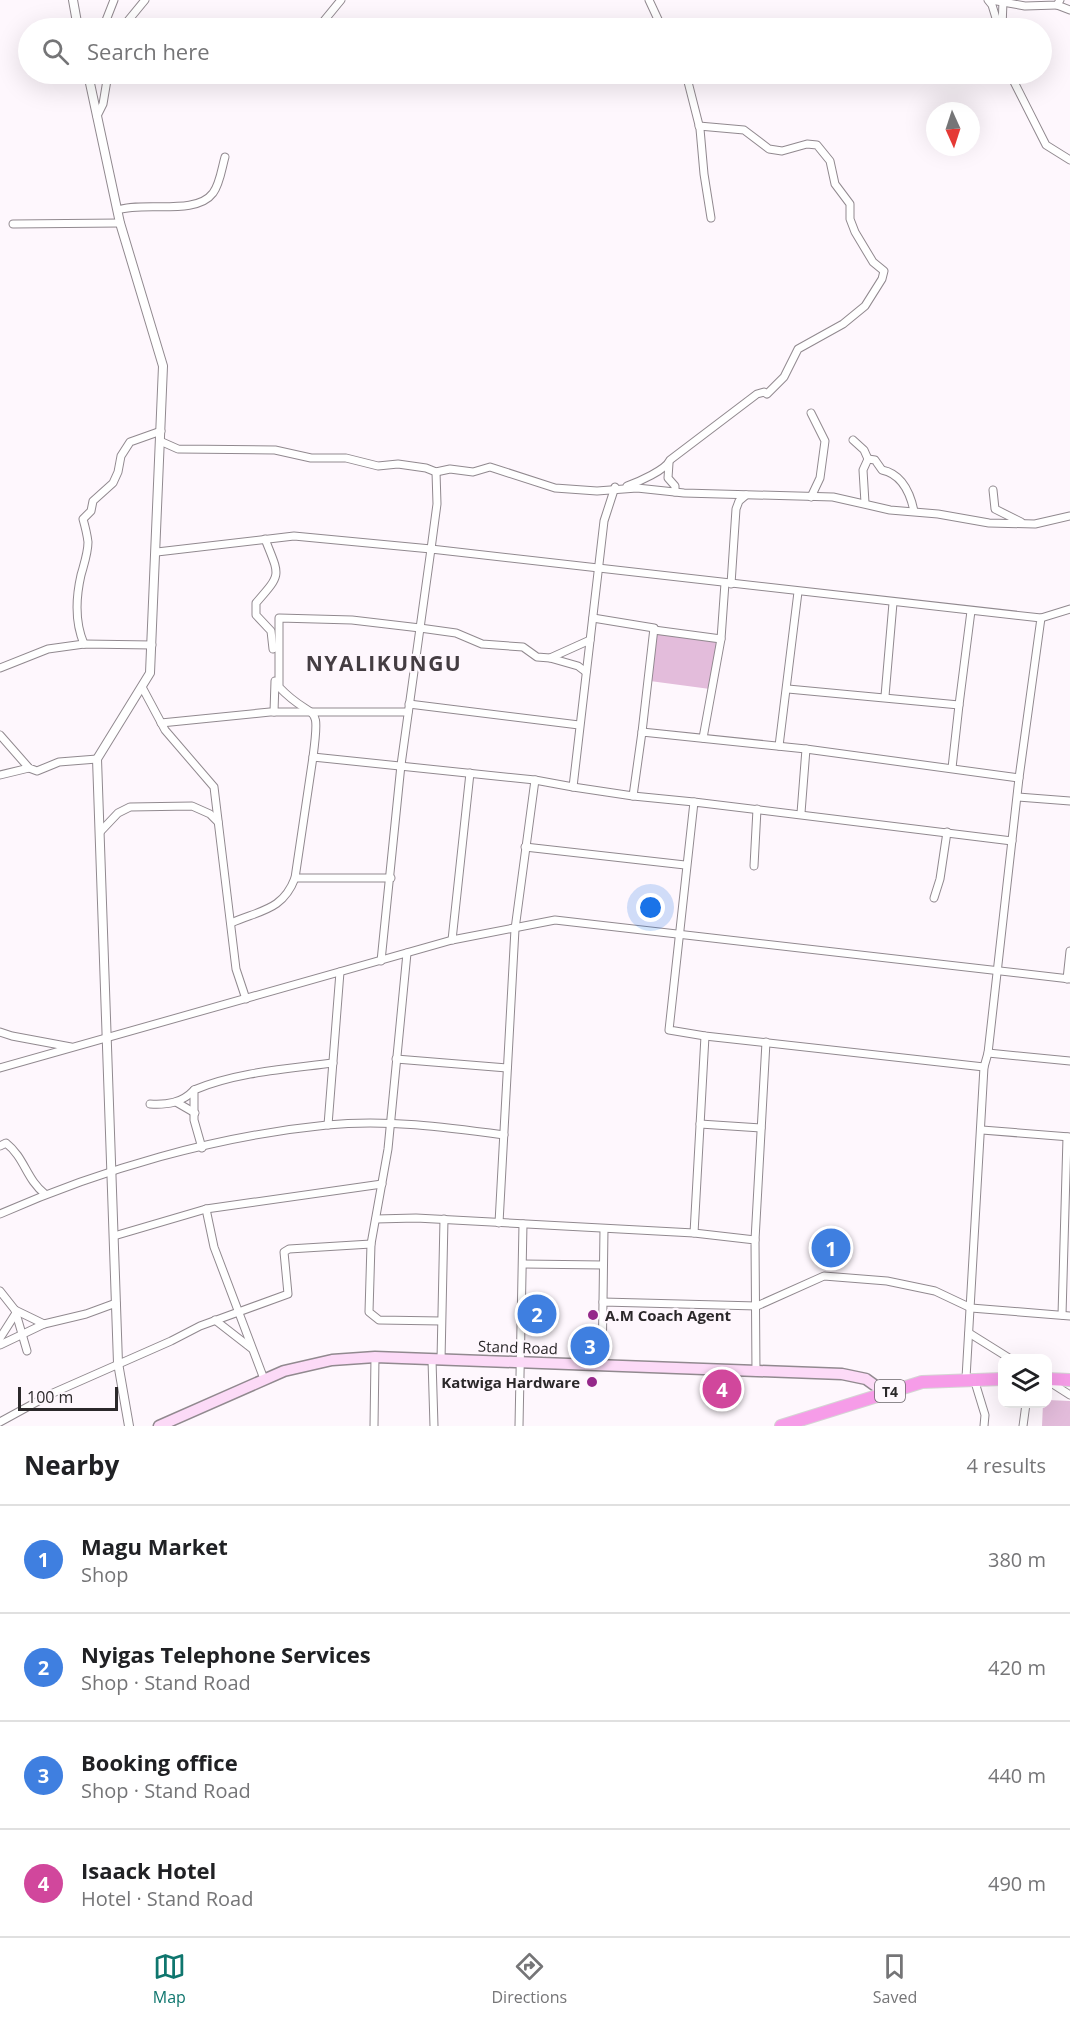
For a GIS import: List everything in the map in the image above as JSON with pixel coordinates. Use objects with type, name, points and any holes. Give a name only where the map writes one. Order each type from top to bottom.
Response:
[{"type":"highway","name":"T4","points":[[781,1426],[805,1422],[884,1392],[922,1382],[970,1378],[998,1379]]},
{"type":"highway","points":[[1052,1380],[1070,1380]]},
{"type":"main road","name":"Stand Road","points":[[159,1426],[284,1371],[332,1360],[375,1357],[842,1374],[866,1380],[884,1392]]},
{"type":"street","points":[[108,18],[114,0]]},
{"type":"street","points":[[130,18],[145,0]]},
{"type":"street","points":[[326,18],[341,0]]},
{"type":"street","points":[[650,0],[658,18]]},
{"type":"street","points":[[989,0],[1025,6],[1058,3],[1070,10]]},
{"type":"street","points":[[989,0],[997,18]]},
{"type":"street","points":[[72,3],[76,18]]},
{"type":"street","points":[[1001,18],[1002,3]]},
{"type":"street","points":[[90,84],[120,223],[163,366],[157,552],[150,673],[97,759],[118,1363],[129,1426]]},
{"type":"street","points":[[97,116],[104,105],[107,84]]},
{"type":"street","points":[[688,84],[699,126],[711,218]]},
{"type":"street","points":[[1015,84],[1046,145],[1070,160]]},
{"type":"street","points":[[160,441],[178,449],[274,450],[311,458],[346,458],[378,466],[398,464],[426,468],[436,472],[450,469],[473,472],[490,467],[555,488],[597,491],[619,488],[662,470],[757,394],[764,392],[767,394],[773,390],[784,377],[798,349],[843,324],[865,306],[882,279],[884,271],[873,262],[855,232],[850,219],[850,204],[835,184],[830,161],[816,145],[807,144],[783,151],[769,149],[744,130],[699,126]]},
{"type":"street","points":[[118,210],[132,205],[186,206],[202,202],[214,192],[225,157]]},
{"type":"street","points":[[13,224],[120,223]]},
{"type":"street","points":[[812,413],[825,441],[820,478],[812,497]]},
{"type":"street","points":[[84,644],[77,629],[79,614],[76,600],[87,549],[83,519],[91,511],[93,501],[113,483],[121,456],[130,442],[161,431]]},
{"type":"street","points":[[853,440],[864,450],[868,459]]},
{"type":"street","points":[[865,503],[862,470],[868,459]]},
{"type":"street","points":[[868,459],[875,460],[882,470],[892,472],[901,479],[910,495],[914,512]]},
{"type":"street","points":[[669,463],[668,478],[675,486],[675,492]]},
{"type":"street","points":[[381,961],[401,765],[437,504],[436,472]]},
{"type":"street","points":[[619,488],[727,495],[833,497],[890,510],[988,523],[1023,523],[1070,516]]},
{"type":"street","points":[[573,788],[603,521],[619,488]]},
{"type":"street","points":[[993,490],[995,509],[1023,523]]},
{"type":"street","points":[[727,495],[736,509]]},
{"type":"street","points":[[703,738],[721,639],[736,509],[739,501],[746,495]]},
{"type":"street","points":[[157,552],[294,536],[598,567],[893,603],[1041,618],[1070,609]]},
{"type":"street","points":[[266,539],[277,574],[275,584],[256,603],[256,615],[271,631],[276,683],[273,712]]},
{"type":"street","points":[[779,746],[788,689],[798,592]]},
{"type":"street","points":[[885,696],[893,603]]},
{"type":"street","points":[[952,768],[971,611]]},
{"type":"street","points":[[231,923],[282,902],[290,893],[295,878],[318,721],[314,712],[291,700],[279,687],[279,618],[352,620],[456,633],[482,644],[523,647],[537,657],[572,664],[586,672]]},
{"type":"street","points":[[593,618],[654,630],[721,639]]},
{"type":"street","points":[[984,1426],[985,1415],[970,1378],[969,1333],[984,1067],[988,1053],[1019,778],[1041,618]]},
{"type":"street","points":[[633,796],[654,630]]},
{"type":"street","points":[[550,658],[590,640]]},
{"type":"street","points":[[0,669],[48,649],[84,644],[152,645]]},
{"type":"street","points":[[142,687],[161,723],[214,787],[237,969],[246,999]]},
{"type":"street","points":[[788,689],[885,696],[959,705]]},
{"type":"street","points":[[409,704],[579,725]]},
{"type":"street","points":[[161,723],[273,712],[408,712]]},
{"type":"street","points":[[642,732],[806,749],[1019,778]]},
{"type":"street","points":[[0,735],[29,768],[37,771],[59,762],[97,759]]},
{"type":"street","points":[[801,813],[806,749]]},
{"type":"street","points":[[313,757],[535,780],[633,796],[801,813],[1012,841]]},
{"type":"street","points":[[0,775],[29,768]]},
{"type":"street","points":[[452,940],[470,773]]},
{"type":"street","points":[[499,1222],[515,928],[535,780]]},
{"type":"street","points":[[1018,797],[1070,801]]},
{"type":"street","points":[[694,802],[685,865],[680,936],[669,1030],[984,1067]]},
{"type":"street","points":[[100,832],[118,813],[130,807],[192,806],[210,814],[219,823]]},
{"type":"street","points":[[754,866],[757,809]]},
{"type":"street","points":[[934,898],[940,879],[947,832]]},
{"type":"street","points":[[525,846],[685,865]]},
{"type":"street","points":[[295,878],[391,878]]},
{"type":"street","points":[[0,1068],[452,940],[555,920],[1068,979],[1070,951]]},
{"type":"street","points":[[407,953],[390,1123],[371,1244],[369,1312],[379,1320],[441,1321]]},
{"type":"street","points":[[328,1125],[340,972]]},
{"type":"street","points":[[0,1032],[74,1047]]},
{"type":"street","points":[[694,1233],[705,1036]]},
{"type":"street","points":[[756,1372],[755,1240],[766,1042]]},
{"type":"street","points":[[988,1053],[1070,1061]]},
{"type":"street","points":[[396,1059],[507,1068]]},
{"type":"street","points":[[150,1104],[176,1102],[188,1098],[194,1090],[209,1084],[280,1070],[333,1063]]},
{"type":"street","points":[[194,1090],[195,1113],[202,1148]]},
{"type":"street","points":[[176,1102],[195,1113]]},
{"type":"street","points":[[0,1214],[45,1194],[111,1172],[202,1148],[328,1125],[390,1123],[504,1135]]},
{"type":"street","points":[[700,1124],[761,1128]]},
{"type":"street","points":[[982,1130],[1069,1137],[1062,1315]]},
{"type":"street","points":[[0,1146],[6,1143],[18,1152],[33,1185],[45,1194]]},
{"type":"street","points":[[114,1236],[206,1209],[382,1184]]},
{"type":"street","points":[[206,1209],[214,1247],[264,1379]]},
{"type":"street","points":[[376,1219],[499,1222],[694,1233],[755,1240]]},
{"type":"street","points":[[434,1426],[436,1360],[441,1321],[444,1219]]},
{"type":"street","points":[[519,1426],[523,1224]]},
{"type":"street","points":[[602,1364],[604,1229]]},
{"type":"street","points":[[0,1422],[52,1393],[118,1363],[215,1320],[288,1294],[284,1252],[289,1249],[371,1244]]},
{"type":"street","points":[[523,1264],[603,1264]]},
{"type":"street","points":[[603,1302],[757,1306],[824,1276],[886,1281],[935,1291],[971,1308],[1070,1316]]},
{"type":"street","points":[[0,1291],[15,1311],[27,1352]]},
{"type":"street","points":[[0,1345],[44,1324],[86,1314],[116,1303]]},
{"type":"street","points":[[15,1311],[44,1324]]},
{"type":"street","points":[[0,1338],[15,1311]]},
{"type":"street","points":[[215,1320],[253,1350]]},
{"type":"street","points":[[969,1333],[1001,1354]]},
{"type":"street","points":[[374,1426],[375,1357]]},
{"type":"street","points":[[1052,1383],[1070,1395]]},
{"type":"street","points":[[1023,1426],[1025,1408]]},
{"type":"shaded area","points":[[654,630],[717,640],[710,689],[650,681]]},
{"type":"shaded area","points":[[1052,1400],[1070,1401],[1070,1426],[1042,1426],[1043,1408],[1052,1408]]},
{"type":"place","name":"Magu Market","points":[[831,1248]]},
{"type":"place","name":"Nyigas Telephone Services","points":[[537,1314]]},
{"type":"place","name":"A.M Coach Agent","points":[[593,1315]]},
{"type":"place","name":"Booking office","points":[[590,1346]]},
{"type":"place","name":"Katwiga Hardware","points":[[592,1382]]},
{"type":"place","name":"Isaack Hotel","points":[[722,1389]]},
{"type":"district","name":"NYALIKUNGU","points":[[384,663]]}]
